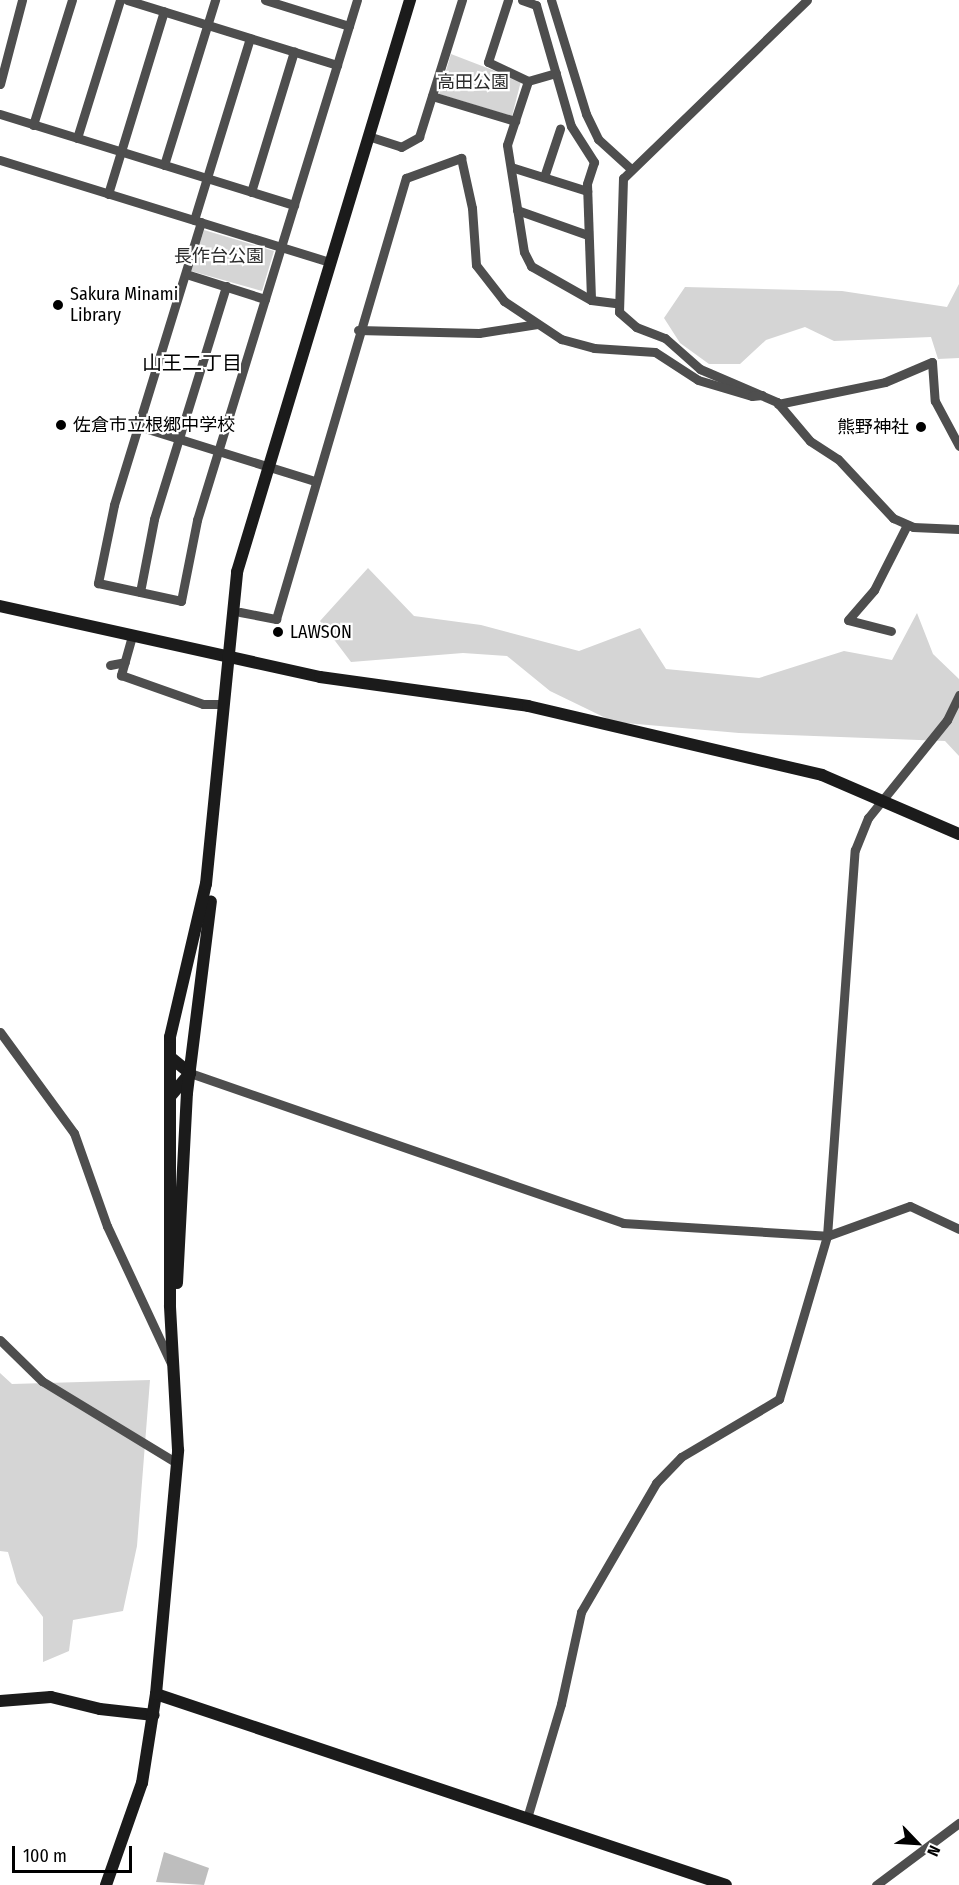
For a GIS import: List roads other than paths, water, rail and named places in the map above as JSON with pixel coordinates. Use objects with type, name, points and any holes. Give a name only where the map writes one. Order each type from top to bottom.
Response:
[{"type":"street","points":[[0,84],[22,0]]},
{"type":"street","points":[[33,125],[72,0]]},
{"type":"street","points":[[77,138],[120,0]]},
{"type":"street","points":[[127,0],[337,65]]},
{"type":"street","points":[[164,165],[215,0]]},
{"type":"street","points":[[265,0],[349,26]]},
{"type":"street","points":[[250,38],[207,178],[186,274],[114,505],[98,583],[181,601],[197,520],[357,0]]},
{"type":"street","points":[[173,1343],[190,1072],[213,883],[216,804],[237,572],[266,466],[410,0]]},
{"type":"street","points":[[368,136],[401,147],[419,137],[462,0]]},
{"type":"street","points":[[508,0],[488,62],[528,81],[556,73]]},
{"type":"street","points":[[522,0],[536,5],[572,126],[594,162],[587,191],[591,300]]},
{"type":"street","points":[[551,0],[590,123],[598,139],[631,169]]},
{"type":"street","points":[[807,0],[631,169],[620,184],[617,303],[623,318],[665,338],[700,369],[762,395],[778,405],[810,441],[838,459],[893,518],[906,525],[959,530]]},
{"type":"street","points":[[108,194],[164,11]]},
{"type":"street","points":[[251,192],[294,51]]},
{"type":"street","points":[[528,81],[507,145],[524,252],[531,266],[591,300],[617,303]]},
{"type":"street","points":[[432,96],[515,121]]},
{"type":"street","points":[[0,114],[294,205]]},
{"type":"street","points":[[544,177],[560,129]]},
{"type":"street","points":[[240,612],[276,619],[358,330],[406,178],[461,158],[472,208],[476,265],[504,301],[537,324],[574,344],[655,352],[698,380],[752,396],[762,395]]},
{"type":"street","points":[[0,160],[329,262]]},
{"type":"street","points":[[511,167],[587,191]]},
{"type":"street","points":[[517,210],[588,235]]},
{"type":"street","points":[[186,274],[265,298]]},
{"type":"street","points":[[140,592],[154,519],[226,286]]},
{"type":"street","points":[[358,330],[478,333],[537,324]]},
{"type":"street","points":[[778,405],[885,382],[932,362],[935,401],[959,446]]},
{"type":"street","points":[[138,426],[315,481]]},
{"type":"street","points":[[891,631],[848,620],[874,590],[906,525]]},
{"type":"street","points":[[0,606],[228,657],[359,683],[528,706],[822,775],[883,799],[959,834]]},
{"type":"street","points":[[132,636],[122,675],[203,704],[224,704]]},
{"type":"street","points":[[110,665],[125,662]]},
{"type":"street","points":[[527,1818],[561,1704],[581,1612],[667,1467],[779,1399],[827,1236],[853,864],[859,837],[883,799],[947,720],[959,695]]},
{"type":"street","points":[[106,1885],[142,1782],[154,1715],[177,1463],[177,1374],[173,1343],[170,1057],[176,1001],[198,930],[216,804]]},
{"type":"street","points":[[0,1032],[74,1133],[107,1226],[177,1374]]},
{"type":"street","points":[[170,1057],[190,1072],[623,1223],[827,1236],[902,1206],[918,1208],[959,1229]]},
{"type":"street","points":[[170,1099],[190,1072]]},
{"type":"street","points":[[0,1340],[52,1387],[177,1463]]},
{"type":"street","points":[[156,1694],[726,1885]]},
{"type":"street","points":[[0,1701],[51,1697],[100,1709],[154,1715]]},
{"type":"street","points":[[876,1885],[959,1823]]},
{"type":"place","name":"Sakura Minami Library","points":[[58,305]]},
{"type":"place","name":"佐倉市立根郷中学校","points":[[61,425]]},
{"type":"place","name":"熊野神社","points":[[921,427]]},
{"type":"place","name":"LAWSON","points":[[278,632]]},
{"type":"district","name":"山王二丁目","points":[[192,363]]},
{"type":"park label","name":"高田公園","points":[[473,82]]},
{"type":"park label","name":"長作台公園","points":[[219,256]]}]
